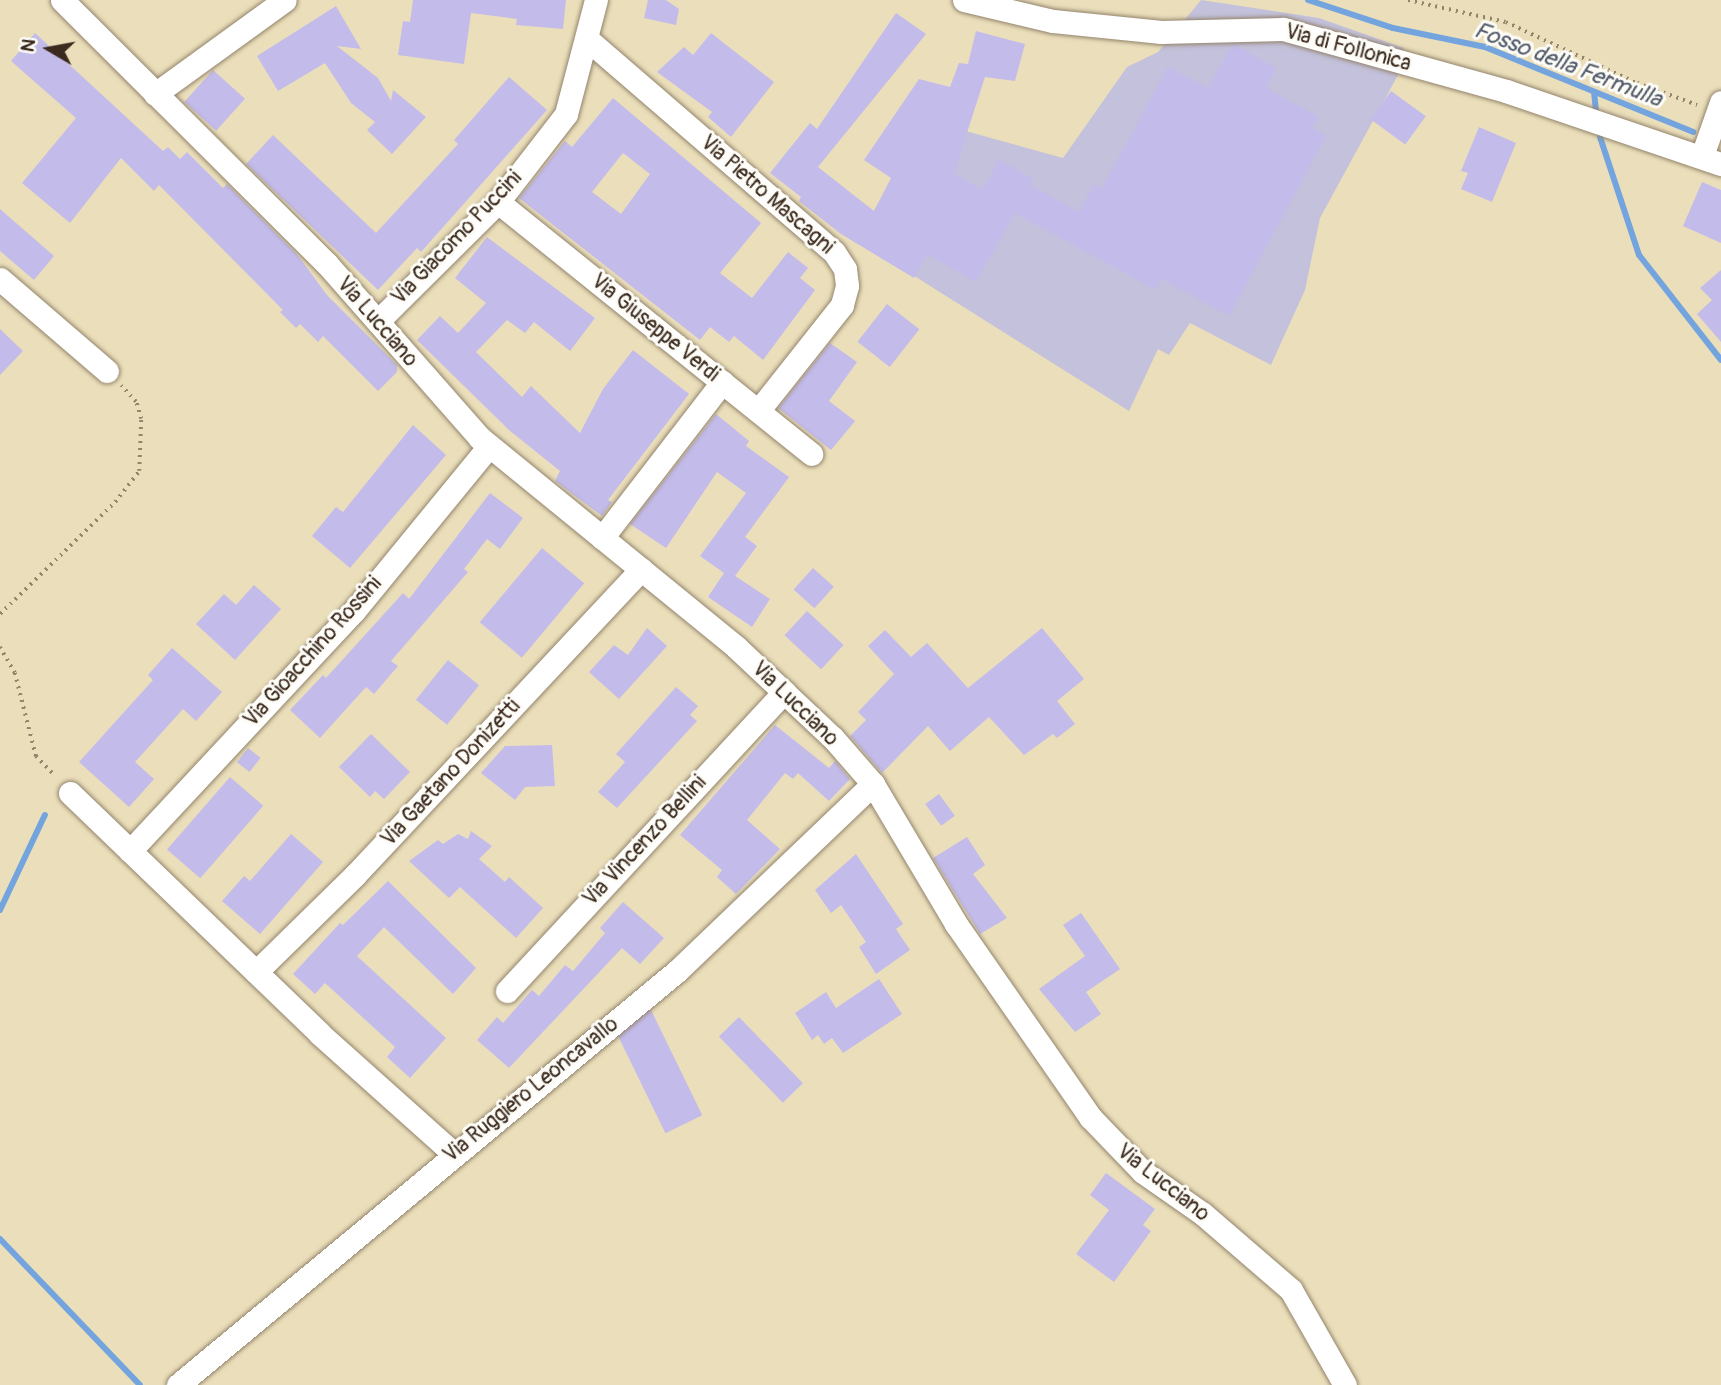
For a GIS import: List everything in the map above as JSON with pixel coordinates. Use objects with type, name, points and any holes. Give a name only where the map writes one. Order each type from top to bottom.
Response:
[{"type":"street","name":"Via Lucciano","points":[[62,0],[327,264],[489,446],[642,569],[783,692],[873,784],[956,924],[1090,1117],[1143,1172],[1203,1213],[1291,1290],[1345,1385]]},
{"type":"street","points":[[155,94],[285,0]]},
{"type":"street","name":"Via Giacomo Puccini","points":[[377,321],[498,202],[566,114],[596,0]]},
{"type":"street","name":"Via di Follonica","points":[[964,0],[1053,21],[1161,32],[1283,29],[1506,91],[1711,160]]},
{"type":"street","name":"Via Pietro Mascagni","points":[[587,39],[834,252],[845,269],[847,286],[842,305],[758,411]]},
{"type":"street","points":[[1711,160],[1712,105]]},
{"type":"street","name":"Via Giuseppe Verdi","points":[[498,202],[811,454]]},
{"type":"street","points":[[0,279],[107,371]]},
{"type":"street","points":[[602,538],[722,382]]},
{"type":"street","name":"Via Gioacchino Rossini","points":[[130,851],[354,611],[489,446]]},
{"type":"street","name":"Via Gaetano Donizetti","points":[[256,972],[355,875],[642,569]]},
{"type":"street","name":"Via Vincenzo Bellini","points":[[508,991],[783,692]]},
{"type":"street","name":"Via Ruggiero Leoncavallo","points":[[178,1385],[453,1153],[677,971],[873,784]]},
{"type":"street","points":[[70,793],[256,972],[453,1153]]},
{"type":"path","points":[[1408,0],[1506,22],[1637,83],[1712,105]]},
{"type":"path","points":[[0,614],[115,502],[139,471],[141,419],[136,402],[107,371]]},
{"type":"path","points":[[0,646],[15,673],[36,756],[70,793]]},
{"type":"shaded area","points":[[1201,0],[1319,18],[1404,48],[1398,75],[1320,218],[1305,290],[1271,365],[1190,323],[1169,355],[1158,349],[1129,411],[857,240],[926,120],[1063,158],[1127,67],[1158,52]]},
{"type":"building","points":[[413,0],[566,0],[563,29],[516,25],[517,19],[471,13],[464,64],[398,55],[403,21],[410,22]]},
{"type":"building","points":[[648,0],[666,0],[679,9],[676,25],[644,18]]},
{"type":"building","points":[[336,6],[361,49],[337,46],[378,78],[391,101],[393,90],[426,117],[392,154],[367,130],[375,122],[351,103],[325,63],[278,91],[257,56]]},
{"type":"building","points":[[896,13],[926,34],[818,167],[874,211],[891,178],[864,160],[919,79],[950,87],[959,63],[968,64],[976,31],[1025,44],[1015,81],[985,77],[954,173],[982,190],[999,160],[1033,179],[1030,185],[1079,212],[1094,184],[1102,188],[1168,67],[1208,88],[1233,44],[1276,68],[1266,88],[1319,117],[1312,128],[1326,136],[1229,316],[1162,279],[1156,290],[1015,213],[976,282],[927,254],[914,278],[841,234],[799,201],[801,197],[770,173],[810,123],[817,129]]},
{"type":"building","points":[[35,33],[163,151],[168,147],[180,159],[187,152],[223,188],[227,184],[296,253],[327,295],[397,365],[397,372],[378,391],[323,336],[318,342],[300,324],[296,328],[280,312],[283,310],[159,185],[154,191],[121,158],[70,223],[22,183],[76,118],[11,61]]},
{"type":"building","points":[[711,33],[774,82],[731,137],[708,117],[712,112],[657,72],[684,47],[693,55]]},
{"type":"building","points":[[213,70],[245,99],[216,131],[184,102]]},
{"type":"building","points":[[509,77],[547,110],[421,252],[417,248],[378,290],[246,164],[273,135],[376,233],[458,144],[454,140]]},
{"type":"building","points":[[1391,91],[1426,116],[1405,145],[1370,119]]},
{"type":"building","points":[[613,98],[761,223],[720,273],[752,298],[788,252],[808,268],[800,278],[815,290],[763,360],[734,336],[729,342],[710,327],[700,340],[519,198],[565,141],[572,147]],"holes":[[[623,153],[650,174],[621,214],[592,192]]]},
{"type":"building","points":[[1479,127],[1516,143],[1492,202],[1461,189],[1468,173],[1461,171]]},
{"type":"building","points":[[1702,182],[1721,190],[1721,243],[1683,226]]},
{"type":"building","points":[[0,209],[54,256],[34,280],[0,251]]},
{"type":"building","points":[[487,237],[595,318],[570,351],[534,322],[525,333],[507,320],[476,352],[522,397],[531,386],[580,433],[603,389],[633,350],[689,394],[608,500],[612,502],[602,516],[555,481],[560,471],[509,430],[417,340],[440,316],[458,333],[486,303],[455,278]]},
{"type":"building","points":[[1721,270],[1721,342],[1697,314],[1712,300],[1700,288]]},
{"type":"building","points":[[887,304],[919,329],[890,367],[857,342]]},
{"type":"building","points":[[0,329],[23,351],[0,375]]},
{"type":"building","points":[[830,343],[857,362],[829,401],[855,421],[831,450],[778,408]]},
{"type":"building","points":[[716,414],[749,441],[746,446],[789,477],[745,537],[757,546],[735,576],[770,599],[752,627],[708,597],[724,573],[700,556],[746,493],[717,472],[666,548],[630,524]]},
{"type":"building","points":[[413,425],[446,455],[350,568],[312,536],[336,507],[343,512]]},
{"type":"building","points":[[490,493],[523,518],[500,549],[487,539],[464,569],[468,572],[391,661],[398,666],[374,694],[366,687],[320,738],[290,710],[323,675],[326,678],[403,593],[409,599]]},
{"type":"building","points":[[542,548],[584,583],[522,658],[480,622]]},
{"type":"building","points":[[813,568],[834,587],[814,608],[794,590]]},
{"type":"building","points":[[254,585],[281,609],[235,660],[196,624],[224,594],[236,605]]},
{"type":"building","points":[[807,611],[844,645],[821,669],[784,635]]},
{"type":"building","points":[[647,628],[667,646],[619,699],[589,672],[614,645],[628,655]]},
{"type":"building","points":[[1042,628],[1084,679],[1057,701],[1075,724],[1057,738],[1053,734],[1024,755],[989,717],[950,751],[928,726],[882,773],[850,736],[866,720],[858,712],[894,674],[868,646],[885,630],[911,657],[927,643],[968,688]]},
{"type":"building","points":[[172,648],[222,692],[196,721],[183,709],[135,762],[154,779],[129,807],[79,762],[153,680],[148,675]]},
{"type":"building","points":[[448,660],[479,685],[447,725],[416,700]]},
{"type":"building","points":[[676,687],[698,706],[690,715],[697,721],[617,808],[598,792],[625,762],[616,754]]},
{"type":"building","points":[[775,725],[829,768],[835,761],[850,779],[829,801],[798,773],[793,779],[785,773],[747,820],[780,849],[736,894],[717,877],[722,870],[680,835]]},
{"type":"building","points":[[371,734],[410,772],[384,799],[375,791],[370,797],[339,767]]},
{"type":"building","points":[[552,745],[555,786],[525,787],[515,800],[481,773],[505,746]]},
{"type":"building","points":[[248,748],[261,758],[250,772],[237,762]]},
{"type":"building","points":[[230,777],[263,806],[200,878],[167,849]]},
{"type":"building","points":[[939,794],[955,816],[941,826],[925,804]]},
{"type":"building","points":[[471,831],[492,846],[479,859],[505,882],[509,877],[543,908],[516,938],[460,887],[449,898],[409,861],[438,840],[443,844],[458,834],[468,839]]},
{"type":"building","points":[[291,834],[323,862],[260,934],[222,901],[244,876],[250,881]]},
{"type":"building","points":[[967,837],[985,865],[973,874],[1007,918],[980,934],[933,858]]},
{"type":"building","points":[[856,854],[903,924],[896,929],[910,950],[876,974],[859,947],[866,942],[841,905],[831,913],[815,890]]},
{"type":"building","points":[[388,881],[476,968],[453,994],[384,927],[357,956],[446,1038],[410,1078],[387,1057],[395,1047],[325,983],[315,994],[293,974],[340,923],[343,925]]},
{"type":"building","points":[[623,902],[664,938],[640,964],[622,948],[509,1068],[477,1040],[497,1017],[503,1023],[532,990],[539,996],[565,965],[573,971],[605,933],[600,928]]},
{"type":"building","points":[[1081,913],[1120,969],[1086,992],[1101,1014],[1075,1032],[1039,989],[1085,956],[1063,925]]},
{"type":"building","points":[[879,979],[902,1014],[843,1053],[832,1038],[824,1044],[818,1035],[812,1040],[795,1013],[826,992],[836,1008]]},
{"type":"building","points":[[651,1010],[702,1115],[665,1133],[614,1028]]},
{"type":"building","points":[[739,1017],[803,1083],[783,1103],[719,1036]]},
{"type":"building","points":[[1106,1173],[1155,1209],[1143,1225],[1151,1231],[1114,1282],[1076,1254],[1109,1210],[1090,1195]]},
{"type":"waterway","name":"Fosso della Fermulla","points":[[1308,0],[1393,28],[1485,47],[1693,132]]},
{"type":"waterway","points":[[1594,92],[1596,111]]},
{"type":"waterway","points":[[1600,137],[1639,255],[1721,360]]},
{"type":"waterway","points":[[0,910],[45,815]]},
{"type":"waterway","points":[[0,1239],[140,1385]]}]
